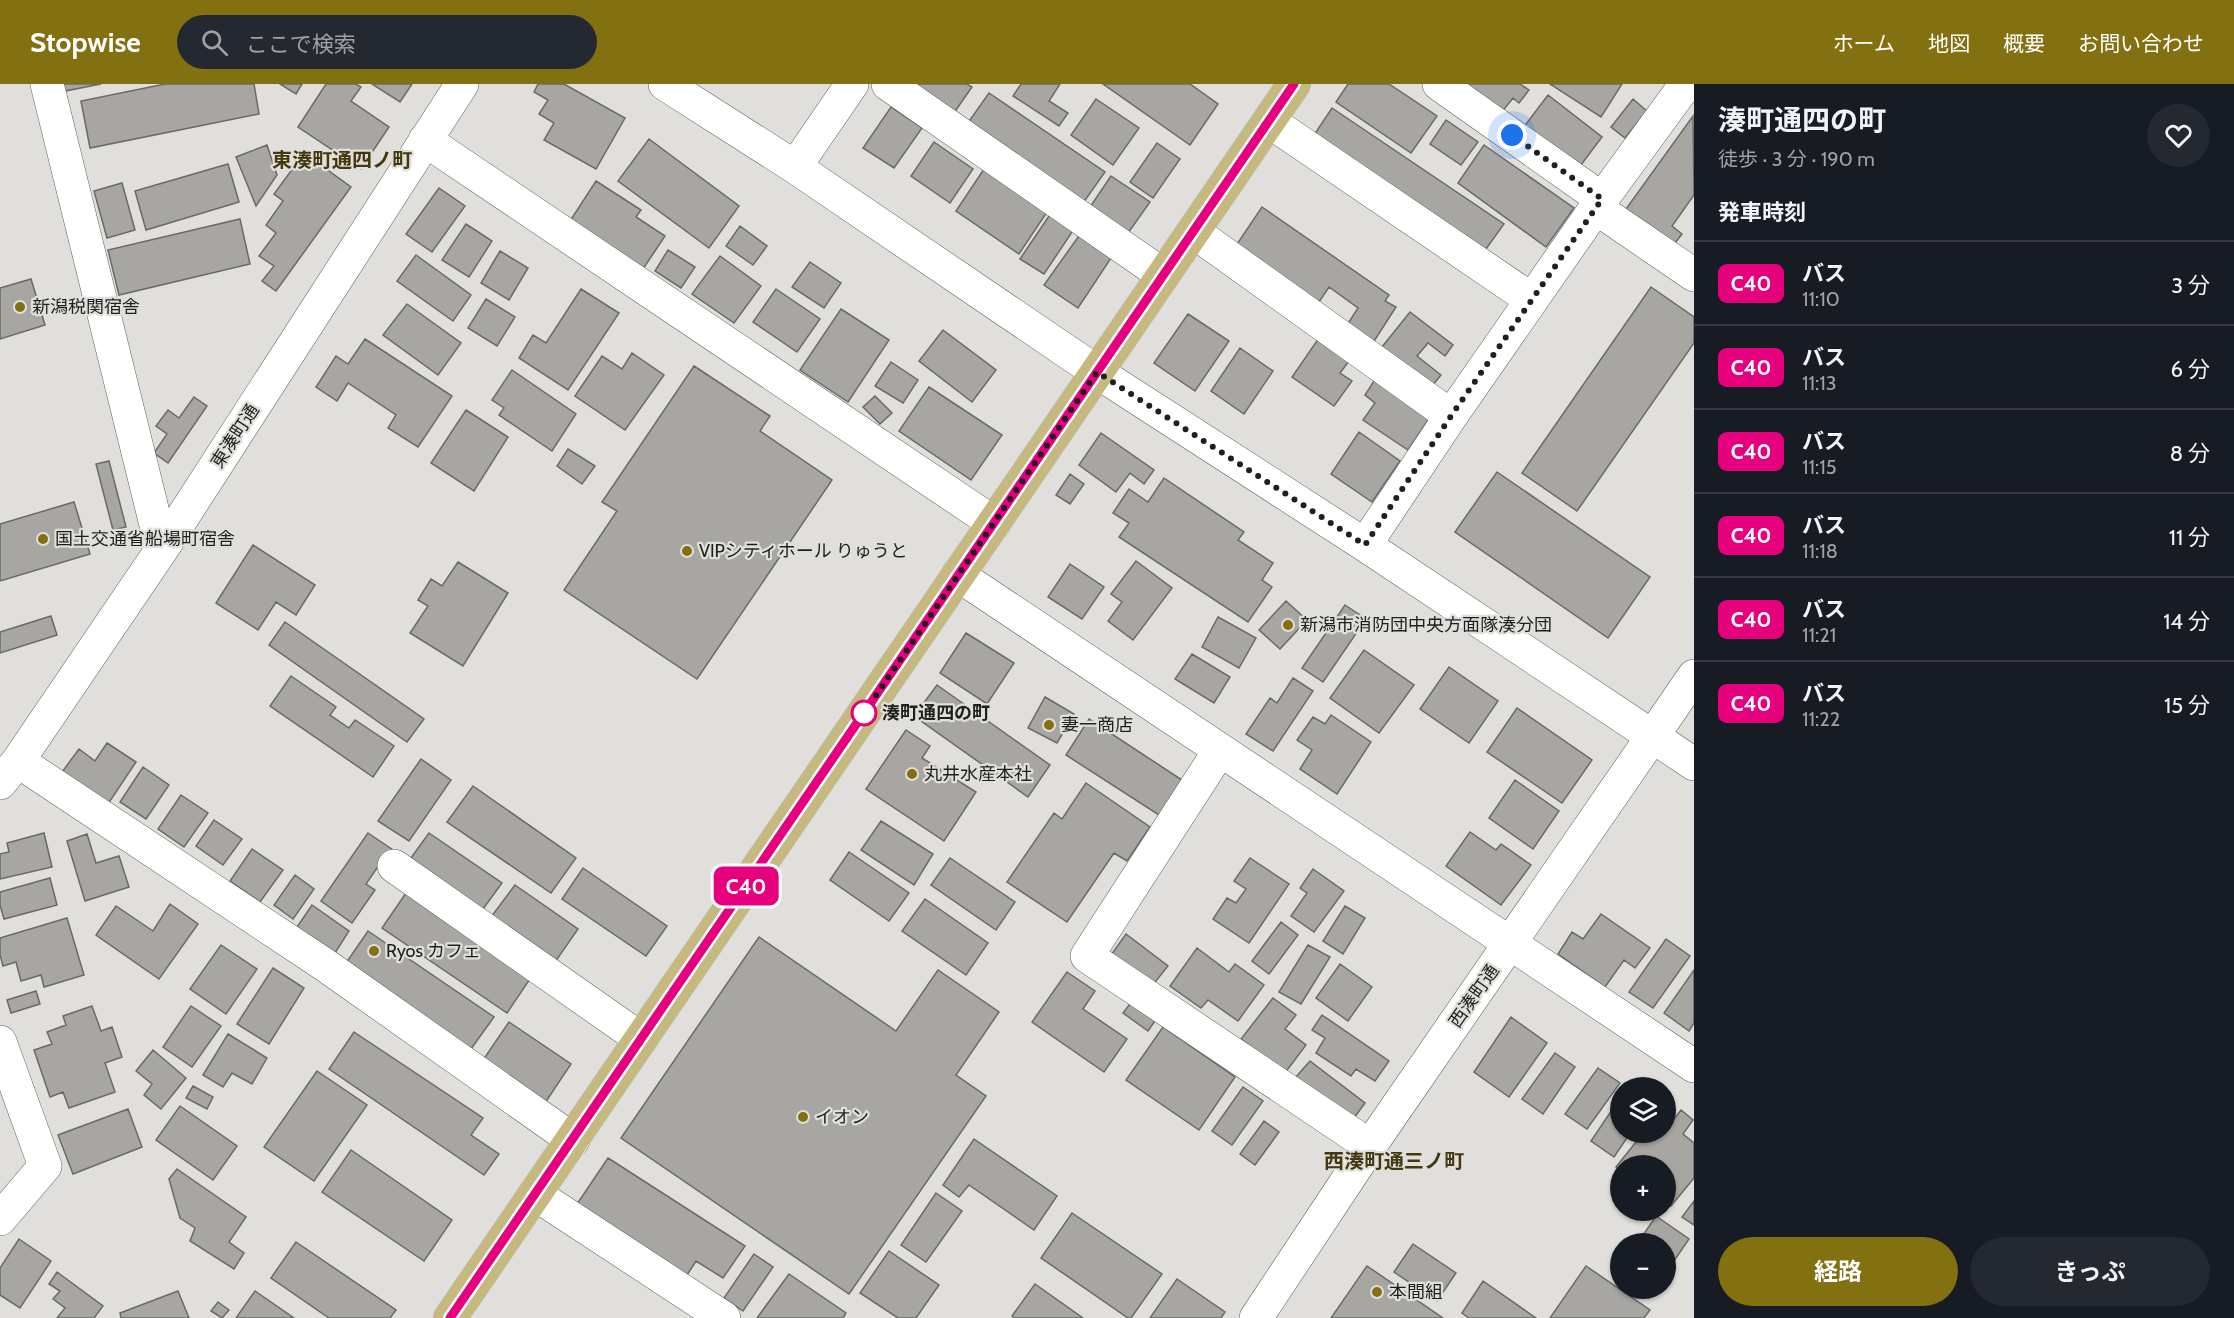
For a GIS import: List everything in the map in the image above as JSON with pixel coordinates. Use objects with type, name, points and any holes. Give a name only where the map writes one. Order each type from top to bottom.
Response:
[{"type":"main road","points":[[450,1318],[1294,84]]},
{"type":"street","points":[[47,84],[162,549]]},
{"type":"street","name":"東湊町通","points":[[9,772],[162,549],[462,84]]},
{"type":"street","points":[[665,84],[795,167],[1097,372],[1365,545],[1694,764]]},
{"type":"street","points":[[795,167],[852,84]]},
{"type":"street","points":[[888,84],[1163,275]]},
{"type":"street","points":[[1439,84],[1694,276]]},
{"type":"street","points":[[1365,545],[1451,416],[1599,204],[1687,92]]},
{"type":"street","points":[[1269,121],[1532,300]]},
{"type":"street","points":[[425,140],[994,523]]},
{"type":"street","points":[[1194,232],[1451,416]]},
{"type":"street","points":[[958,575],[1694,1066]]},
{"type":"street","name":"西湊町通","points":[[1256,1318],[1370,1146],[1694,676]]},
{"type":"street","points":[[1220,750],[1088,956],[1370,1146]]},
{"type":"street","points":[[9,772],[325,965],[573,1140]]},
{"type":"street","points":[[394,866],[641,1039]]},
{"type":"street","points":[[0,1042],[45,1166],[0,1219]]},
{"type":"street","points":[[535,1194],[724,1318]]},
{"type":"building","points":[[64,84],[101,84],[65,91]]},
{"type":"building","points":[[165,84],[254,84],[259,114],[90,148],[81,101]]},
{"type":"building","points":[[280,84],[302,84],[296,94]]},
{"type":"building","points":[[326,84],[356,84],[361,87],[351,101],[389,127],[361,169],[298,127]]},
{"type":"building","points":[[372,84],[412,84],[400,102]]},
{"type":"building","points":[[538,84],[564,84],[625,118],[596,169],[544,140],[554,123],[539,114],[548,100],[534,92]]},
{"type":"building","points":[[910,84],[967,84],[972,87],[949,120]]},
{"type":"building","points":[[1021,84],[1060,84],[1049,101],[1068,113],[1059,126],[1013,96]]},
{"type":"building","points":[[1103,84],[1190,84],[1218,104],[1190,145]]},
{"type":"building","points":[[1348,84],[1389,84],[1437,116],[1411,153],[1336,102]]},
{"type":"building","points":[[1463,84],[1520,84],[1529,90],[1519,103],[1513,98],[1501,113]]},
{"type":"building","points":[[1550,84],[1622,84],[1601,117]]},
{"type":"building","points":[[989,93],[1105,172],[1081,206],[965,127]]},
{"type":"building","points":[[1548,95],[1602,137],[1575,173],[1520,132]]},
{"type":"building","points":[[1096,99],[1139,128],[1113,165],[1071,135]]},
{"type":"building","points":[[1633,99],[1647,111],[1625,138],[1611,127]]},
{"type":"building","points":[[891,107],[922,128],[894,168],[863,148]]},
{"type":"building","points":[[1332,108],[1504,224],[1478,260],[1308,144]]},
{"type":"building","points":[[1693,116],[1694,195],[1672,226],[1682,234],[1675,243],[1626,209]]},
{"type":"building","points":[[1446,120],[1478,142],[1461,165],[1430,144]]},
{"type":"building","points":[[649,139],[739,206],[709,248],[618,181]]},
{"type":"building","points":[[934,142],[973,169],[950,203],[911,176]]},
{"type":"building","points":[[1157,143],[1180,159],[1153,198],[1130,182]]},
{"type":"building","points":[[267,145],[277,175],[256,206],[236,157]]},
{"type":"building","points":[[1484,145],[1574,208],[1546,247],[1458,183]]},
{"type":"building","points":[[304,153],[351,187],[276,291],[262,281],[274,266],[259,256],[276,233],[266,225],[283,201],[274,194]]},
{"type":"building","points":[[228,164],[239,202],[146,230],[135,191]]},
{"type":"building","points":[[986,166],[1049,209],[1019,254],[956,211]]},
{"type":"building","points":[[1111,176],[1150,202],[1126,236],[1088,210]]},
{"type":"building","points":[[596,181],[641,210],[636,217],[665,236],[643,269],[570,221]]},
{"type":"building","points":[[122,183],[135,230],[107,238],[94,191]]},
{"type":"building","points":[[439,188],[465,206],[432,252],[406,234]]},
{"type":"building","points":[[1262,207],[1389,295],[1385,301],[1396,307],[1369,349],[1342,333],[1358,308],[1329,287],[1317,305],[1233,250]]},
{"type":"building","points":[[1053,210],[1076,226],[1044,274],[1020,259]]},
{"type":"building","points":[[240,219],[250,264],[119,295],[108,250]]},
{"type":"building","points":[[466,224],[492,241],[469,277],[442,260]]},
{"type":"building","points":[[740,226],[767,246],[753,265],[726,246]]},
{"type":"building","points":[[1081,233],[1113,255],[1078,308],[1044,285]]},
{"type":"building","points":[[668,250],[695,267],[681,288],[655,271]]},
{"type":"building","points":[[500,251],[528,268],[509,300],[481,283]]},
{"type":"building","points":[[416,255],[471,295],[453,321],[397,281]]},
{"type":"building","points":[[720,256],[761,286],[734,323],[692,294]]},
{"type":"building","points":[[810,262],[841,283],[824,308],[792,287]]},
{"type":"building","name":"新潟税関宿舎","points":[[31,279],[45,325],[0,339],[0,288]]},
{"type":"building","points":[[1651,287],[1694,317],[1694,343],[1577,511],[1522,473]]},
{"type":"building","points":[[581,289],[619,313],[568,390],[519,358],[533,335],[546,343]]},
{"type":"building","points":[[776,289],[820,319],[797,352],[753,322]]},
{"type":"building","points":[[486,299],[515,317],[497,346],[468,328]]},
{"type":"building","points":[[407,304],[461,343],[438,375],[383,335]]},
{"type":"building","points":[[841,309],[889,340],[848,402],[800,370]]},
{"type":"building","points":[[1410,312],[1453,345],[1445,356],[1428,343],[1417,356],[1441,375],[1428,391],[1378,352]]},
{"type":"building","points":[[1188,314],[1229,341],[1195,391],[1154,363]]},
{"type":"building","points":[[943,330],[996,370],[972,402],[919,361]]},
{"type":"building","points":[[1321,335],[1352,357],[1340,373],[1352,381],[1334,406],[1292,377]]},
{"type":"building","points":[[365,339],[452,396],[418,447],[388,428],[396,415],[348,383],[337,401],[316,387],[336,356],[348,364]]},
{"type":"building","points":[[1240,348],[1273,371],[1244,414],[1211,391]]},
{"type":"building","points":[[632,353],[664,375],[625,430],[575,396],[602,356],[622,369]]},
{"type":"building","points":[[891,362],[918,380],[903,403],[875,386]]},
{"type":"building","name":"VIPシティホール りゅうと","points":[[694,366],[770,416],[760,431],[832,480],[697,679],[564,590],[617,511],[602,502]]},
{"type":"building","points":[[512,370],[576,414],[552,451],[499,415],[504,408],[492,400]]},
{"type":"building","points":[[1376,378],[1431,416],[1408,450],[1363,420],[1375,403],[1365,395]]},
{"type":"building","points":[[929,387],[1002,435],[971,480],[899,431]]},
{"type":"building","points":[[875,396],[892,413],[880,424],[863,407]]},
{"type":"building","points":[[194,397],[207,406],[168,463],[154,453],[167,434],[156,426],[168,410],[179,418]]},
{"type":"building","points":[[466,410],[508,437],[474,491],[431,463]]},
{"type":"building","points":[[1359,432],[1400,461],[1372,502],[1331,474]]},
{"type":"building","points":[[1101,433],[1154,470],[1144,484],[1130,473],[1116,492],[1079,465]]},
{"type":"building","points":[[568,449],[595,466],[582,484],[557,466]]},
{"type":"building","points":[[109,461],[126,527],[113,530],[96,464]]},
{"type":"building","points":[[1497,472],[1650,577],[1608,638],[1455,532]]},
{"type":"building","points":[[1070,474],[1084,484],[1070,504],[1056,495]]},
{"type":"building","points":[[1164,478],[1244,532],[1238,540],[1273,563],[1262,580],[1272,587],[1248,622],[1119,537],[1129,523],[1113,513],[1129,489],[1148,502]]},
{"type":"building","name":"国土交通省船場町宿舎","points":[[74,502],[90,554],[0,581],[0,524]]},
{"type":"building","points":[[253,545],[315,585],[296,615],[276,602],[258,630],[216,603]]},
{"type":"building","points":[[1136,561],[1172,588],[1133,640],[1108,621],[1122,602],[1111,594]]},
{"type":"building","points":[[458,562],[508,593],[463,666],[410,633],[428,606],[418,600],[431,579],[442,586]]},
{"type":"building","points":[[1070,564],[1104,587],[1082,619],[1048,597]]},
{"type":"building","points":[[1286,601],[1307,620],[1280,649],[1259,630]]},
{"type":"building","points":[[1345,605],[1366,619],[1323,682],[1302,668]]},
{"type":"building","points":[[51,616],[57,635],[0,653],[0,632]]},
{"type":"building","points":[[1218,617],[1256,638],[1239,668],[1202,647]]},
{"type":"building","points":[[285,622],[424,719],[407,742],[269,645]]},
{"type":"building","points":[[966,633],[1014,663],[987,704],[940,673]]},
{"type":"building","points":[[1364,650],[1414,685],[1379,733],[1330,698]]},
{"type":"building","points":[[1192,654],[1230,677],[1214,703],[1175,679]]},
{"type":"building","points":[[1449,667],[1498,701],[1469,743],[1420,709]]},
{"type":"building","points":[[291,676],[336,707],[330,715],[349,728],[355,720],[394,746],[373,777],[270,706]]},
{"type":"building","points":[[1293,678],[1313,691],[1273,751],[1246,734],[1270,698],[1277,703]]},
{"type":"building","points":[[937,685],[1050,765],[1028,797],[914,716]]},
{"type":"building","points":[[1045,697],[1074,714],[1057,743],[1028,728]]},
{"type":"building","points":[[1517,708],[1592,760],[1562,803],[1487,752]]},
{"type":"building","points":[[1331,715],[1371,742],[1337,794],[1300,769],[1312,750],[1297,740],[1313,717],[1325,724]]},
{"type":"building","points":[[1089,719],[1185,782],[1162,817],[1066,755]]},
{"type":"building","name":"丸井水産本社","points":[[906,730],[930,746],[922,758],[976,792],[944,841],[866,789]]},
{"type":"building","points":[[107,743],[136,762],[108,804],[62,772],[79,749],[95,761]]},
{"type":"building","points":[[421,759],[451,780],[409,841],[378,821]]},
{"type":"building","points":[[143,767],[169,785],[146,819],[120,802]]},
{"type":"building","points":[[1515,780],[1559,811],[1533,849],[1489,818]]},
{"type":"building","points":[[1086,783],[1150,827],[1127,861],[1114,853],[1067,922],[1007,882],[1054,813],[1062,819]]},
{"type":"building","points":[[473,786],[576,858],[551,893],[447,822]]},
{"type":"building","points":[[181,795],[208,813],[184,847],[158,829]]},
{"type":"building","points":[[214,820],[242,839],[223,865],[196,846]]},
{"type":"building","points":[[881,821],[933,854],[914,885],[861,850]]},
{"type":"building","points":[[1470,832],[1496,850],[1501,844],[1531,865],[1501,905],[1446,866]]},
{"type":"building","points":[[44,833],[52,867],[0,879],[0,854],[9,852],[7,843]]},
{"type":"building","points":[[368,833],[399,854],[383,859],[366,884],[375,890],[352,923],[321,901]]},
{"type":"building","points":[[429,833],[502,883],[478,916],[405,866]]},
{"type":"building","points":[[87,834],[96,863],[119,856],[129,887],[85,901],[67,841]]},
{"type":"building","points":[[252,849],[283,870],[260,902],[230,881]]},
{"type":"building","points":[[849,852],[909,893],[889,921],[830,880]]},
{"type":"building","points":[[950,858],[1015,902],[996,930],[931,885]]},
{"type":"building","points":[[1250,858],[1289,884],[1249,943],[1213,919],[1227,898],[1236,903],[1246,889],[1234,881]]},
{"type":"building","points":[[583,868],[667,926],[646,956],[562,899]]},
{"type":"building","points":[[1313,869],[1344,891],[1314,932],[1291,916],[1307,893],[1300,888]]},
{"type":"building","points":[[295,875],[314,889],[293,919],[274,905]]},
{"type":"building","points":[[50,878],[57,905],[4,919],[0,905],[0,892]]},
{"type":"building","points":[[515,885],[578,929],[553,965],[488,921]]},
{"type":"building","points":[[408,890],[532,976],[507,1013],[382,928]]},
{"type":"building","points":[[925,899],[988,943],[966,975],[902,931]]},
{"type":"building","points":[[170,904],[198,924],[159,979],[96,935],[116,906],[153,931]]},
{"type":"building","points":[[312,905],[349,931],[335,953],[297,927]]},
{"type":"building","points":[[1345,906],[1365,918],[1343,954],[1323,941]]},
{"type":"building","points":[[1601,914],[1650,948],[1635,968],[1624,960],[1605,987],[1558,954],[1572,932],[1583,939]]},
{"type":"building","points":[[67,918],[84,975],[44,987],[41,975],[21,981],[16,962],[3,966],[0,955],[0,938]]},
{"type":"building","points":[[1281,922],[1298,935],[1269,974],[1252,961]]},
{"type":"building","points":[[368,931],[494,1017],[471,1049],[346,963]]},
{"type":"building","points":[[1126,934],[1168,966],[1152,986],[1111,955]]},
{"type":"building","name":"イオン","points":[[759,937],[896,1031],[938,970],[999,1012],[956,1075],[986,1096],[849,1294],[621,1138]]},
{"type":"building","points":[[1666,939],[1690,956],[1653,1008],[1629,992]]},
{"type":"building","points":[[221,945],[257,969],[226,1014],[190,989]]},
{"type":"building","points":[[1308,945],[1330,957],[1301,1004],[1279,992]]},
{"type":"building","points":[[1197,948],[1229,972],[1235,964],[1264,985],[1238,1021],[1208,1000],[1201,1008],[1170,986]]},
{"type":"building","points":[[1340,964],[1372,987],[1348,1021],[1316,998]]},
{"type":"building","points":[[273,968],[304,988],[269,1044],[237,1024]]},
{"type":"building","points":[[1694,970],[1694,1023],[1689,1031],[1664,1013]]},
{"type":"building","points":[[1067,972],[1095,991],[1083,1009],[1127,1039],[1104,1072],[1032,1022]]},
{"type":"building","points":[[36,991],[40,1004],[11,1013],[7,1000]]},
{"type":"building","points":[[1273,998],[1296,1015],[1285,1029],[1306,1045],[1285,1073],[1241,1039]]},
{"type":"building","points":[[1132,1001],[1157,1018],[1148,1031],[1123,1013]]},
{"type":"building","points":[[92,1006],[101,1031],[112,1027],[122,1057],[105,1063],[115,1092],[69,1108],[63,1092],[50,1097],[34,1050],[52,1044],[47,1032],[66,1025],[63,1016]]},
{"type":"building","points":[[191,1006],[221,1026],[192,1067],[163,1047]]},
{"type":"building","points":[[1322,1015],[1389,1061],[1375,1081],[1356,1069],[1351,1076],[1316,1053],[1325,1038],[1312,1030]]},
{"type":"building","points":[[1511,1017],[1547,1043],[1509,1097],[1474,1072]]},
{"type":"building","points":[[509,1022],[571,1064],[545,1103],[483,1060]]},
{"type":"building","points":[[1163,1027],[1235,1077],[1199,1130],[1126,1080]]},
{"type":"building","points":[[354,1032],[483,1118],[471,1135],[499,1154],[484,1175],[329,1069]]},
{"type":"building","points":[[228,1034],[267,1058],[252,1084],[232,1073],[223,1087],[203,1075]]},
{"type":"building","points":[[153,1050],[186,1078],[161,1109],[144,1095],[152,1084],[136,1071]]},
{"type":"building","points":[[1555,1053],[1575,1067],[1543,1114],[1522,1099]]},
{"type":"building","points":[[1310,1061],[1365,1103],[1352,1121],[1296,1077]]},
{"type":"building","points":[[1598,1068],[1611,1077],[1610,1097],[1587,1129],[1565,1114]]},
{"type":"building","points":[[317,1071],[367,1105],[314,1181],[264,1147]]},
{"type":"building","points":[[193,1086],[213,1097],[207,1109],[186,1098]]},
{"type":"building","points":[[1243,1087],[1263,1101],[1232,1145],[1212,1131]]},
{"type":"building","points":[[180,1106],[237,1146],[213,1180],[156,1140]]},
{"type":"building","points":[[128,1109],[142,1147],[73,1174],[58,1135]]},
{"type":"building","points":[[1681,1110],[1693,1120],[1683,1134],[1694,1143],[1694,1178],[1676,1200],[1676,1155],[1626,1155],[1635,1143],[1676,1143],[1676,1116]]},
{"type":"building","points":[[1610,1113],[1610,1143],[1624,1143],[1615,1155],[1611,1155],[1591,1141]]},
{"type":"building","points":[[1264,1121],[1279,1132],[1255,1165],[1240,1154]]},
{"type":"building","points":[[974,1139],[1057,1196],[1034,1230],[969,1185],[959,1197],[943,1185]]},
{"type":"building","points":[[351,1150],[452,1220],[424,1261],[322,1192]]},
{"type":"building","points":[[608,1158],[745,1246],[723,1278],[696,1261],[687,1275],[577,1204]]},
{"type":"building","points":[[177,1169],[246,1217],[229,1242],[244,1253],[234,1269],[190,1241],[195,1228],[180,1218],[169,1179]]},
{"type":"building","points":[[936,1193],[962,1211],[926,1262],[901,1245]]},
{"type":"building","points":[[1694,1201],[1694,1225],[1682,1217]]},
{"type":"building","points":[[1072,1213],[1162,1274],[1131,1318],[1041,1258]]},
{"type":"building","points":[[1653,1221],[1663,1221],[1689,1239],[1676,1258],[1676,1233],[1644,1233]]},
{"type":"building","points":[[19,1239],[51,1261],[20,1308],[0,1295],[0,1268]]},
{"type":"building","points":[[296,1242],[396,1310],[390,1318],[329,1318],[271,1278]]},
{"type":"building","points":[[1413,1244],[1456,1273],[1437,1301],[1394,1272]]},
{"type":"building","points":[[889,1251],[939,1285],[916,1318],[898,1318],[860,1293]]},
{"type":"building","points":[[754,1254],[773,1267],[743,1311],[724,1298]]},
{"type":"building","name":"本間組","points":[[1367,1266],[1443,1318],[1331,1318]]},
{"type":"building","points":[[1586,1266],[1610,1282],[1610,1299],[1634,1299],[1650,1310],[1644,1318],[1550,1318]]},
{"type":"building","points":[[57,1272],[103,1306],[94,1318],[57,1318],[65,1308],[53,1299],[60,1291],[49,1284]]},
{"type":"building","points":[[789,1274],[846,1313],[843,1318],[757,1318]]},
{"type":"building","points":[[1177,1279],[1225,1312],[1221,1318],[1150,1318]]},
{"type":"building","points":[[1483,1281],[1536,1318],[1469,1318],[1462,1313]]},
{"type":"building","points":[[1035,1284],[1083,1318],[1015,1318],[1012,1316]]},
{"type":"building","points":[[178,1291],[189,1318],[121,1318],[120,1313]]},
{"type":"building","points":[[255,1291],[294,1318],[236,1318]]},
{"type":"building","points":[[218,1302],[229,1310],[222,1318],[211,1311]]},
{"type":"bus line","name":"C40","points":[[450,1318],[1294,84]]},
{"type":"place","name":"新潟税関宿舎","points":[[20,307]]},
{"type":"place","name":"国土交通省船場町宿舎","points":[[43,539]]},
{"type":"place","name":"VIPシティホール りゅうと","points":[[687,551]]},
{"type":"place","name":"新潟市消防団中央方面隊湊分団","points":[[1288,625]]},
{"type":"place","name":"湊町通四の町","points":[[864,713]]},
{"type":"place","name":"妻一商店","points":[[1049,725]]},
{"type":"place","name":"丸井水産本社","points":[[912,774]]},
{"type":"place","name":"Ryos カフェ","points":[[374,951]]},
{"type":"place","name":"イオン","points":[[803,1117]]},
{"type":"place","name":"本間組","points":[[1377,1292]]},
{"type":"district","name":"東湊町通四ノ町","points":[[342,160]]},
{"type":"district","name":"西湊町通三ノ町","points":[[1394,1161]]},
{"type":"route","points":[[864,713],[1097,372],[1365,545],[1451,416],[1602,199],[1512,135]]}]
